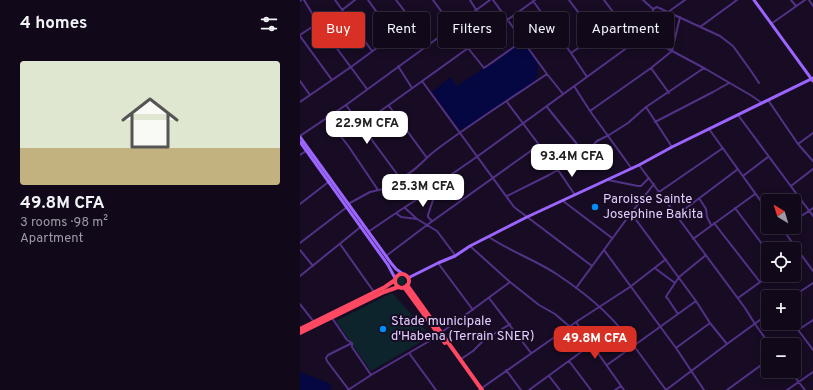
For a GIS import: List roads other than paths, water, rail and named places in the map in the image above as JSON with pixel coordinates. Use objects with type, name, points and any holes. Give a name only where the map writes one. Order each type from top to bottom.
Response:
[{"type":"highway","points":[[300,329],[389,285],[399,274],[403,274],[408,278],[406,286],[480,390]]},
{"type":"highway","points":[[395,279],[395,284],[398,287]]},
{"type":"highway","points":[[300,333],[389,289],[406,286]]},
{"type":"highway","points":[[440,334],[480,390]]},
{"type":"street","points":[[302,0],[312,14]]},
{"type":"street","points":[[335,0],[372,52]]},
{"type":"street","points":[[342,10],[355,0]]},
{"type":"street","points":[[368,0],[377,12]]},
{"type":"street","points":[[396,0],[405,12]]},
{"type":"street","points":[[434,0],[443,12]]},
{"type":"street","points":[[470,0],[479,12]]},
{"type":"street","points":[[473,12],[490,0]]},
{"type":"street","points":[[493,0],[514,29]]},
{"type":"street","points":[[568,0],[577,12]]},
{"type":"street","points":[[604,0],[613,12]]},
{"type":"street","points":[[643,0],[653,9],[654,12]]},
{"type":"street","points":[[653,9],[657,7],[668,12],[685,0]]},
{"type":"street","points":[[700,27],[737,0]]},
{"type":"street","points":[[408,278],[455,256],[470,246],[527,217],[632,169],[672,147],[812,80],[754,0]]},
{"type":"street","points":[[791,0],[796,6]]},
{"type":"street","points":[[771,24],[805,0]]},
{"type":"street","points":[[809,0],[813,6]]},
{"type":"street","points":[[507,19],[534,1],[541,12]]},
{"type":"street","points":[[674,14],[720,36],[727,41],[752,71],[759,83]]},
{"type":"street","points":[[590,111],[651,68],[672,51],[680,17]]},
{"type":"street","points":[[312,27],[300,36],[332,80]]},
{"type":"street","points":[[361,125],[468,48],[484,68],[514,47]]},
{"type":"street","points":[[337,48],[367,89]]},
{"type":"street","points":[[300,102],[378,48]]},
{"type":"street","points":[[395,279],[388,265],[362,226],[300,137],[423,48]]},
{"type":"street","points":[[527,48],[563,94]]},
{"type":"street","points":[[567,48],[587,77]]},
{"type":"street","points":[[571,53],[578,48]]},
{"type":"street","points":[[368,232],[433,189],[448,176],[478,156],[626,48]]},
{"type":"street","points":[[666,48],[704,68],[762,103]]},
{"type":"street","points":[[398,66],[412,88]]},
{"type":"street","points":[[651,68],[669,93]]},
{"type":"street","points":[[507,196],[558,170],[585,154],[597,141],[628,123],[646,107],[669,93],[704,68]]},
{"type":"street","points":[[400,178],[408,175],[434,151],[547,74]]},
{"type":"street","points":[[300,81],[310,95]]},
{"type":"street","points":[[422,81],[514,207],[592,266]]},
{"type":"street","points":[[655,122],[729,83]]},
{"type":"street","points":[[574,86],[590,111],[609,135],[632,169]]},
{"type":"street","points":[[768,100],[798,144],[813,161]]},
{"type":"street","points":[[507,101],[575,195]]},
{"type":"street","points":[[346,105],[400,178]]},
{"type":"street","points":[[388,106],[427,158]]},
{"type":"street","points":[[546,106],[585,154]]},
{"type":"street","points":[[646,107],[672,147]]},
{"type":"street","points":[[738,115],[813,216]]},
{"type":"street","points":[[326,117],[350,147],[378,190]]},
{"type":"street","points":[[709,129],[761,202]]},
{"type":"street","points":[[798,144],[813,133]]},
{"type":"street","points":[[300,142],[330,181]]},
{"type":"street","points":[[386,256],[432,221],[539,145]]},
{"type":"street","points":[[659,192],[723,148]]},
{"type":"street","points":[[300,155],[306,151]]},
{"type":"street","points":[[743,176],[768,157]]},
{"type":"street","points":[[639,165],[738,298],[765,338]]},
{"type":"street","points":[[677,215],[738,169]]},
{"type":"street","points":[[791,186],[813,169]]},
{"type":"street","points":[[300,243],[361,196],[392,187],[398,184],[400,178]]},
{"type":"street","points":[[608,180],[641,186],[649,178]]},
{"type":"street","points":[[300,204],[330,181]]},
{"type":"street","points":[[576,288],[612,238],[654,184]]},
{"type":"street","points":[[392,187],[419,198]]},
{"type":"street","points":[[432,221],[428,215],[434,197],[433,189]]},
{"type":"street","points":[[694,239],[755,194]]},
{"type":"street","points":[[699,198],[706,209],[707,217],[711,226]]},
{"type":"street","points":[[563,201],[612,238]]},
{"type":"street","points":[[404,208],[417,219],[437,231],[455,256]]},
{"type":"street","points":[[735,208],[761,243]]},
{"type":"street","points":[[801,216],[813,208]]},
{"type":"street","points":[[631,213],[679,277],[710,323],[727,344]]},
{"type":"street","points":[[396,214],[401,217],[417,219]]},
{"type":"street","points":[[714,223],[760,282],[738,298]]},
{"type":"street","points":[[362,226],[396,269],[403,274]]},
{"type":"street","points":[[300,276],[362,226]]},
{"type":"street","points":[[489,237],[511,250],[539,263],[576,288],[598,307],[624,332],[666,390],[761,319]]},
{"type":"street","points":[[340,244],[374,292]]},
{"type":"street","points":[[470,246],[510,282],[539,305],[555,314],[570,326]]},
{"type":"street","points":[[300,250],[313,266]]},
{"type":"street","points":[[604,250],[676,348],[704,390]]},
{"type":"street","points":[[801,254],[813,271]]},
{"type":"street","points":[[678,314],[666,297],[679,277],[706,255]]},
{"type":"street","points":[[480,390],[506,370],[570,326],[630,287],[666,259]]},
{"type":"street","points":[[438,263],[473,310]]},
{"type":"street","points":[[656,269],[675,283]]},
{"type":"street","points":[[352,343],[328,355],[326,358],[349,390],[371,375],[440,334],[510,282]]},
{"type":"street","points":[[801,291],[813,283]]},
{"type":"street","points":[[489,298],[531,353]]},
{"type":"street","points":[[660,327],[696,301]]},
{"type":"street","points":[[607,365],[696,301]]},
{"type":"street","points":[[300,304],[314,322]]},
{"type":"street","points":[[331,317],[347,340],[352,343],[352,347],[371,375]]},
{"type":"street","points":[[801,328],[813,320]]},
{"type":"street","points":[[576,322],[624,390]]},
{"type":"street","points":[[676,348],[710,323]]},
{"type":"street","points":[[460,360],[484,340],[510,324]]},
{"type":"street","points":[[798,330],[813,350]]},
{"type":"street","points":[[529,390],[592,344]]},
{"type":"street","points":[[409,353],[436,390]]},
{"type":"street","points":[[569,361],[591,390]]},
{"type":"street","points":[[727,390],[761,365]]},
{"type":"street","points":[[506,370],[521,390]]},
{"type":"street","points":[[787,390],[813,372]]},
{"type":"street","points":[[549,376],[560,390]]},
{"type":"street","points":[[796,378],[805,390]]},
{"type":"street","points":[[615,390],[621,386]]},
{"type":"place","name":"Paroisse Sainte Josephine Bakita","points":[[595,207]]},
{"type":"place","name":"Stade municipale d'Habena (Terrain SNER)","points":[[383,329]]}]
